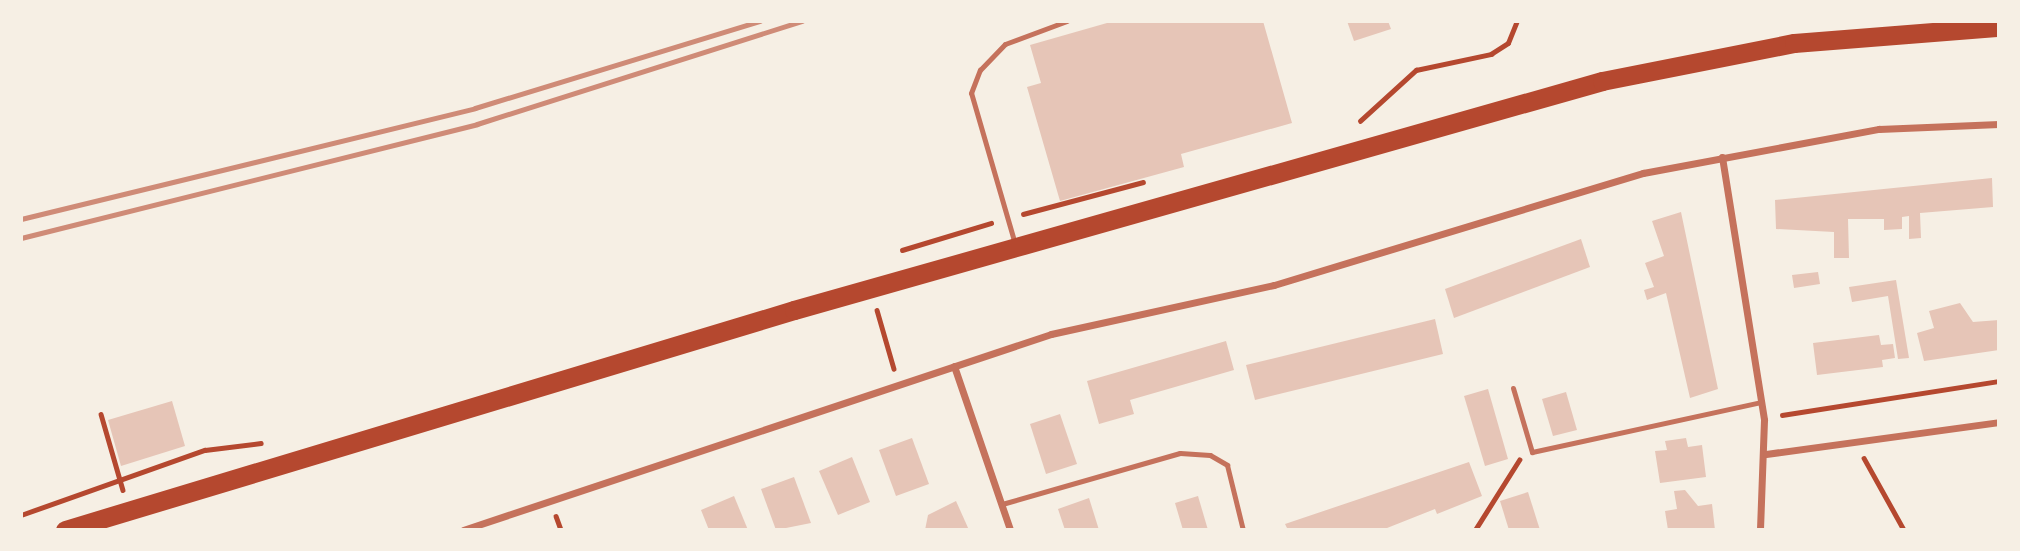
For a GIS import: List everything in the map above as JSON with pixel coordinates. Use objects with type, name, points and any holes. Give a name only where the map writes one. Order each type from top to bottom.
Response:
[{"type":"highway","points":[[65,530],[871,289],[1480,114],[1676,65],[1794,43],[1999,27]]},
{"type":"street","points":[[463,530],[676,464],[899,384],[1051,334],[1274,285],[1643,173],[1879,129],[1999,124]]},
{"type":"street","points":[[1721,158],[1763,418],[1766,454],[1758,494],[1760,530]]},
{"type":"street","points":[[954,366],[1010,530]]},
{"type":"street","points":[[1766,454],[1858,445],[1999,422]]},
{"type":"lane","points":[[1016,247],[971,93],[974,80],[1005,44],[1067,21]]},
{"type":"lane","points":[[1513,388],[1532,452],[1761,402]]},
{"type":"lane","points":[[1002,504],[1180,453],[1210,455],[1227,465],[1243,530]]},
{"type":"path","points":[[1347,128],[1375,115],[1416,70],[1491,54],[1508,43],[1517,21]]},
{"type":"path","points":[[890,254],[1008,218],[1151,180]]},
{"type":"path","points":[[871,289],[899,384]]},
{"type":"path","points":[[1763,418],[1999,381]]},
{"type":"path","points":[[101,414],[129,511]]},
{"type":"path","points":[[21,514],[119,476],[205,450],[267,442]]},
{"type":"path","points":[[1858,445],[1904,530]]},
{"type":"path","points":[[1475,530],[1493,492],[1532,452]]},
{"type":"building","points":[[1114,21],[1263,21],[1292,123],[1181,154],[1184,167],[1060,201],[1027,87],[1041,83],[1030,45]]},
{"type":"building","points":[[1347,21],[1388,21],[1391,29],[1354,41]]},
{"type":"building","points":[[1992,178],[1993,207],[1920,213],[1921,238],[1909,239],[1909,216],[1902,217],[1902,229],[1884,230],[1884,219],[1848,219],[1849,258],[1834,258],[1834,232],[1776,229],[1775,200]]},
{"type":"building","points":[[1681,212],[1718,389],[1690,398],[1666,293],[1647,300],[1644,290],[1654,287],[1645,263],[1664,256],[1652,221]]},
{"type":"building","points":[[1581,239],[1590,267],[1454,318],[1445,289]]},
{"type":"building","points":[[1818,272],[1820,284],[1794,288],[1792,275]]},
{"type":"building","points":[[1896,280],[1909,358],[1898,359],[1888,296],[1852,302],[1849,287]]},
{"type":"building","points":[[1960,303],[1973,322],[1999,320],[1999,350],[1924,361],[1917,333],[1934,328],[1929,311]]},
{"type":"building","points":[[1435,319],[1443,354],[1255,400],[1246,365]]},
{"type":"building","points":[[1879,335],[1881,345],[1893,344],[1895,358],[1882,360],[1883,367],[1817,375],[1813,343]]},
{"type":"building","points":[[1226,341],[1234,370],[1130,400],[1134,414],[1099,424],[1087,381]]},
{"type":"building","points":[[1488,389],[1508,459],[1485,466],[1464,396]]},
{"type":"building","points":[[1566,392],[1577,430],[1553,436],[1542,399]]},
{"type":"building","points":[[172,401],[185,446],[121,466],[108,420]]},
{"type":"building","points":[[1060,414],[1077,464],[1046,474],[1030,424]]},
{"type":"building","points":[[912,438],[929,484],[896,496],[879,450]]},
{"type":"building","points":[[1686,438],[1688,447],[1702,445],[1706,477],[1660,483],[1655,451],[1667,450],[1665,441]]},
{"type":"building","points":[[852,457],[870,502],[838,515],[819,471]]},
{"type":"building","points":[[1469,462],[1482,496],[1437,514],[1435,509],[1382,530],[1288,530],[1285,524]]},
{"type":"building","points":[[794,477],[811,523],[776,530],[761,489]]},
{"type":"building","points":[[1685,490],[1698,506],[1712,504],[1715,530],[1668,530],[1665,511],[1677,509],[1674,491]]},
{"type":"building","points":[[1528,492],[1540,530],[1509,530],[1500,501]]},
{"type":"building","points":[[734,496],[748,530],[709,530],[701,510]]},
{"type":"building","points":[[1198,496],[1208,530],[1183,530],[1175,503]]},
{"type":"building","points":[[1089,498],[1099,530],[1065,530],[1058,509]]},
{"type":"building","points":[[956,501],[969,530],[925,530],[928,515]]},
{"type":"railway","points":[[21,219],[475,108],[760,21]]},
{"type":"railway","points":[[21,238],[477,124],[802,21]]}]
